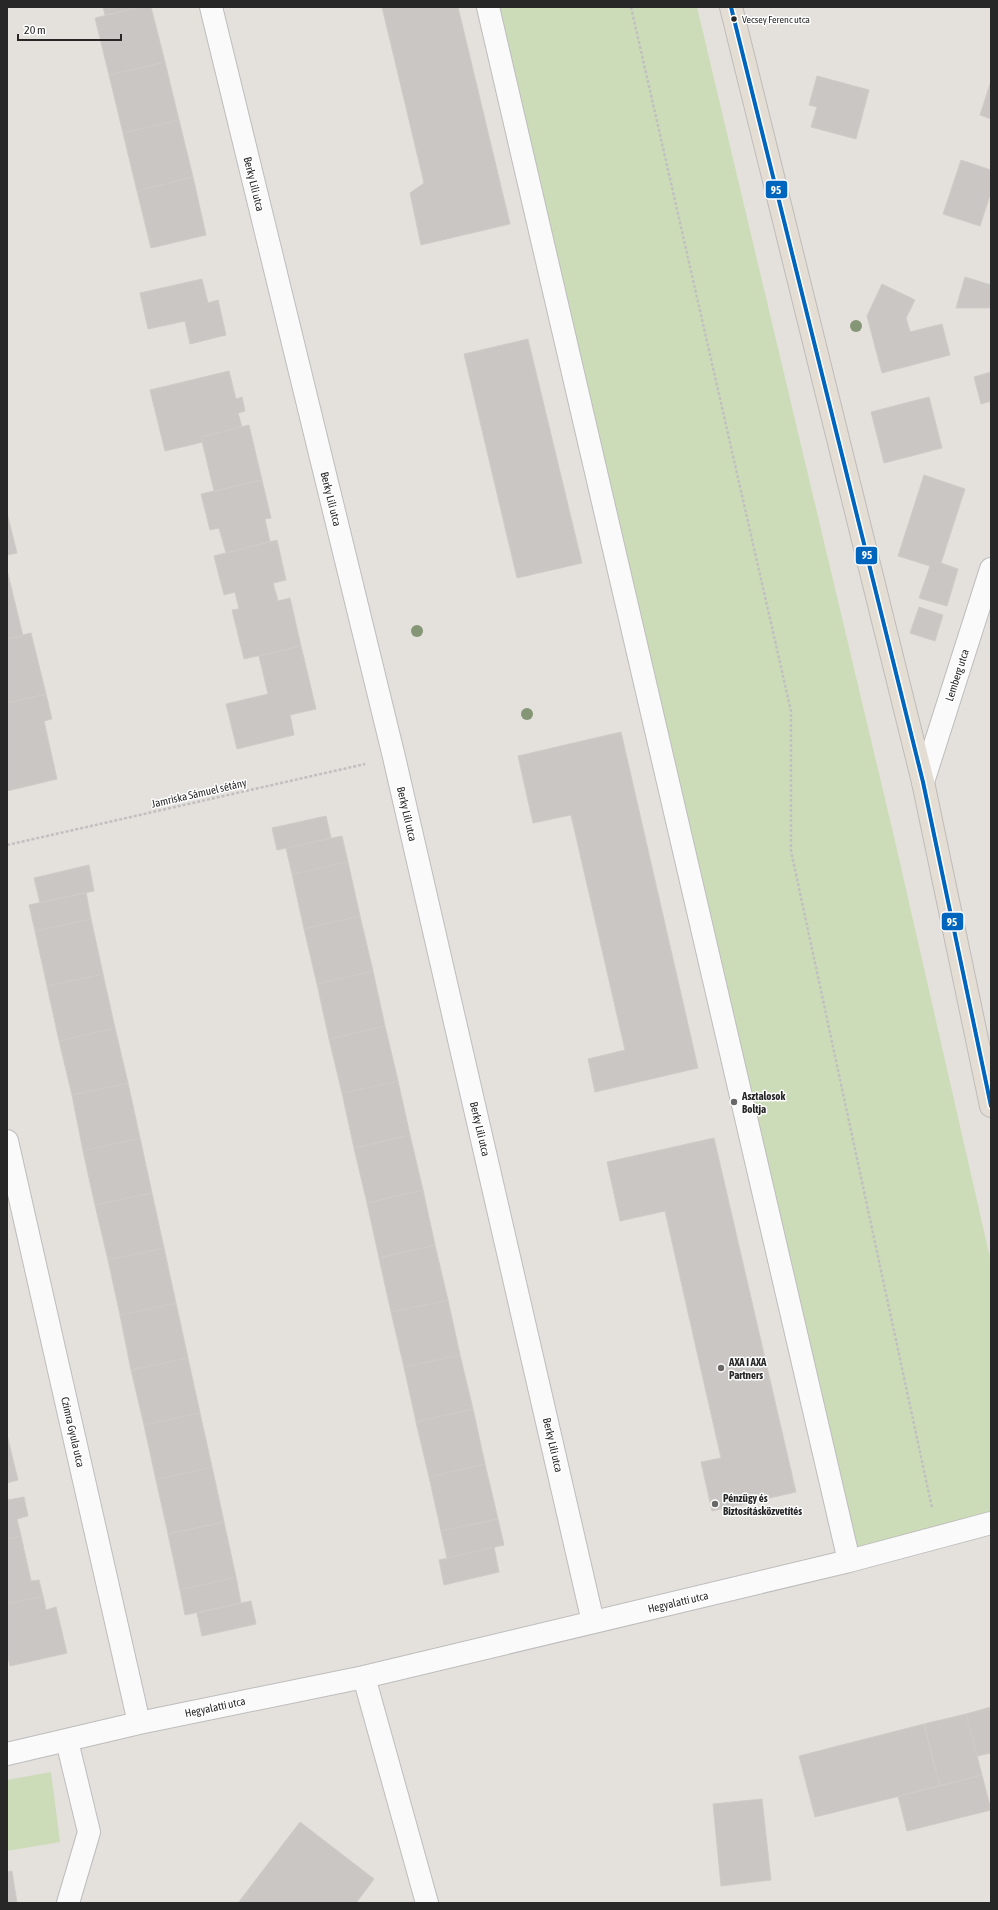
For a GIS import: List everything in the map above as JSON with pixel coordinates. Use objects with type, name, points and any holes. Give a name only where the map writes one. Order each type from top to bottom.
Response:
[{"type":"main road","points":[[731,7],[923,782],[991,1106]]},
{"type":"street","name":"Berky Lili utca","points":[[212,7],[394,757],[593,1622]]},
{"type":"street","points":[[488,7],[849,1562]]},
{"type":"street","name":"Lemberg utca","points":[[923,782],[991,569]]},
{"type":"street","name":"Czimra Gyula utca","points":[[7,1140],[139,1723]]},
{"type":"street","name":"Hegyalatti utca","points":[[7,1754],[139,1723],[364,1677],[849,1562],[991,1523]]},
{"type":"street","points":[[364,1677],[427,1903]]},
{"type":"street","points":[[67,1741],[89,1832],[68,1903]]},
{"type":"path","points":[[631,7],[791,711],[791,851],[938,1538]]},
{"type":"path","name":"Jamriska Sámuel sétány","points":[[7,845],[394,757]]},
{"type":"green space","points":[[488,7],[697,7],[895,841],[991,1262],[991,1523],[849,1561]]},
{"type":"green space","points":[[51,1772],[60,1842],[7,1851],[7,1780]]},
{"type":"building","points":[[103,7],[141,7],[105,15]]},
{"type":"building","points":[[141,7],[151,7],[165,62],[109,75],[95,18]]},
{"type":"building","points":[[382,7],[458,7],[510,224],[421,245],[410,193],[424,183]]},
{"type":"building","points":[[165,62],[179,120],[123,133],[109,75]]},
{"type":"building","points":[[817,76],[869,90],[856,139],[811,127],[817,107],[809,105]]},
{"type":"building","points":[[990,84],[991,85],[991,119],[980,115]]},
{"type":"building","points":[[179,120],[193,177],[137,191],[123,133]]},
{"type":"building","points":[[961,160],[991,170],[991,192],[980,226],[943,214]]},
{"type":"building","points":[[193,177],[206,235],[151,248],[137,191]]},
{"type":"building","points":[[965,277],[991,285],[991,308],[956,308]]},
{"type":"building","points":[[202,279],[208,303],[218,300],[226,335],[190,344],[185,321],[148,329],[140,293]]},
{"type":"building","points":[[882,284],[915,300],[906,318],[910,332],[942,324],[950,355],[882,373],[867,316]]},
{"type":"building","points":[[528,339],[582,563],[517,578],[464,354]]},
{"type":"building","points":[[229,371],[236,399],[242,397],[245,411],[238,413],[242,427],[201,437],[203,442],[165,451],[150,390]]},
{"type":"building","points":[[991,372],[991,401],[981,404],[974,377]]},
{"type":"building","points":[[929,397],[942,448],[884,463],[871,412]]},
{"type":"building","points":[[249,425],[262,480],[214,491],[201,437]]},
{"type":"building","points":[[924,475],[965,489],[941,563],[958,569],[947,606],[919,598],[930,566],[898,556]]},
{"type":"building","points":[[262,480],[271,518],[265,519],[270,542],[226,553],[219,528],[210,530],[201,494]]},
{"type":"building","points":[[7,513],[17,553],[7,555]]},
{"type":"building","points":[[277,540],[286,580],[273,583],[278,601],[290,598],[301,646],[244,659],[232,610],[239,609],[235,592],[224,595],[214,556]]},
{"type":"building","points":[[8,574],[23,636],[7,639],[7,575]]},
{"type":"building","points":[[919,607],[943,615],[935,641],[910,633]]},
{"type":"building","points":[[31,633],[46,694],[7,703],[7,639]]},
{"type":"building","points":[[301,646],[316,709],[290,715],[294,735],[237,749],[226,704],[268,694],[259,656]]},
{"type":"building","points":[[46,694],[52,719],[44,721],[57,779],[7,791],[7,703]]},
{"type":"building","points":[[621,732],[698,1068],[595,1092],[588,1059],[625,1050],[571,815],[533,823],[518,756]]},
{"type":"building","points":[[326,816],[331,838],[277,850],[272,828]]},
{"type":"building","points":[[342,836],[348,862],[292,874],[286,848]]},
{"type":"building","points":[[348,862],[360,916],[304,929],[292,874]]},
{"type":"building","points":[[89,865],[94,891],[40,903],[34,878]]},
{"type":"building","points":[[86,892],[91,919],[35,931],[29,905]]},
{"type":"building","points":[[360,916],[373,971],[317,984],[304,929]]},
{"type":"building","points":[[91,919],[103,974],[47,986],[35,931]]},
{"type":"building","points":[[373,971],[385,1026],[329,1039],[317,984]]},
{"type":"building","points":[[103,974],[115,1028],[59,1041],[47,986]]},
{"type":"building","points":[[385,1026],[398,1081],[342,1093],[329,1039]]},
{"type":"building","points":[[115,1028],[128,1083],[72,1095],[59,1041]]},
{"type":"building","points":[[398,1081],[410,1135],[354,1148],[342,1093]]},
{"type":"building","points":[[128,1083],[140,1138],[83,1151],[72,1095]]},
{"type":"building","points":[[410,1135],[423,1190],[367,1203],[354,1148]]},
{"type":"building","points":[[140,1138],[152,1193],[95,1205],[83,1151]]},
{"type":"building","points":[[714,1138],[796,1492],[712,1511],[701,1462],[721,1458],[665,1211],[620,1221],[607,1162]]},
{"type":"building","points":[[423,1190],[435,1245],[379,1258],[367,1203]]},
{"type":"building","points":[[152,1193],[164,1248],[108,1260],[95,1205]]},
{"type":"building","points":[[435,1245],[448,1300],[391,1312],[379,1258]]},
{"type":"building","points":[[164,1248],[176,1303],[120,1315],[108,1260]]},
{"type":"building","points":[[448,1300],[460,1355],[404,1367],[391,1312]]},
{"type":"building","points":[[176,1303],[188,1358],[131,1370],[120,1315]]},
{"type":"building","points":[[460,1355],[473,1409],[416,1422],[404,1367]]},
{"type":"building","points":[[188,1358],[200,1413],[144,1425],[131,1370]]},
{"type":"building","points":[[473,1409],[485,1464],[429,1477],[416,1422]]},
{"type":"building","points":[[200,1413],[212,1467],[156,1480],[144,1425]]},
{"type":"building","points":[[7,1435],[18,1480],[7,1483]]},
{"type":"building","points":[[485,1464],[498,1519],[441,1531],[429,1477]]},
{"type":"building","points":[[212,1467],[224,1522],[168,1534],[156,1480]]},
{"type":"building","points":[[7,1494],[8,1500],[24,1497],[28,1516],[17,1519],[21,1536],[7,1539]]},
{"type":"building","points":[[498,1519],[504,1545],[447,1558],[441,1531]]},
{"type":"building","points":[[224,1522],[236,1577],[180,1590],[168,1534]]},
{"type":"building","points":[[21,1536],[31,1581],[39,1580],[43,1596],[7,1604],[7,1539]]},
{"type":"building","points":[[494,1547],[499,1572],[444,1585],[439,1560]]},
{"type":"building","points":[[236,1577],[241,1603],[185,1615],[180,1590]]},
{"type":"building","points":[[43,1596],[46,1610],[56,1607],[67,1653],[10,1666],[7,1653],[7,1604]]},
{"type":"building","points":[[251,1601],[256,1624],[202,1636],[197,1613]]},
{"type":"building","points":[[991,1707],[991,1753],[977,1756],[966,1714]]},
{"type":"building","points":[[966,1714],[982,1775],[940,1786],[924,1724]]},
{"type":"building","points":[[924,1724],[940,1786],[815,1817],[799,1756]]},
{"type":"building","points":[[982,1775],[991,1810],[907,1831],[898,1796]]},
{"type":"building","points":[[762,1799],[771,1880],[721,1886],[713,1804]]},
{"type":"building","points":[[300,1822],[374,1879],[356,1903],[238,1903]]},
{"type":"building","points":[[12,1871],[17,1903],[7,1903],[7,1872]]},
{"type":"transit line","name":"95","points":[[731,7],[923,782],[991,1106]]},
{"type":"place","name":"Vecsey Ferenc utca","points":[[734,19]]},
{"type":"place","name":"Asztalosok Boltja","points":[[734,1102]]},
{"type":"place","name":"AXA I AXA Partners","points":[[721,1368]]},
{"type":"place","name":"Pénzügy és Biztosításközvetítés","points":[[715,1504]]}]
